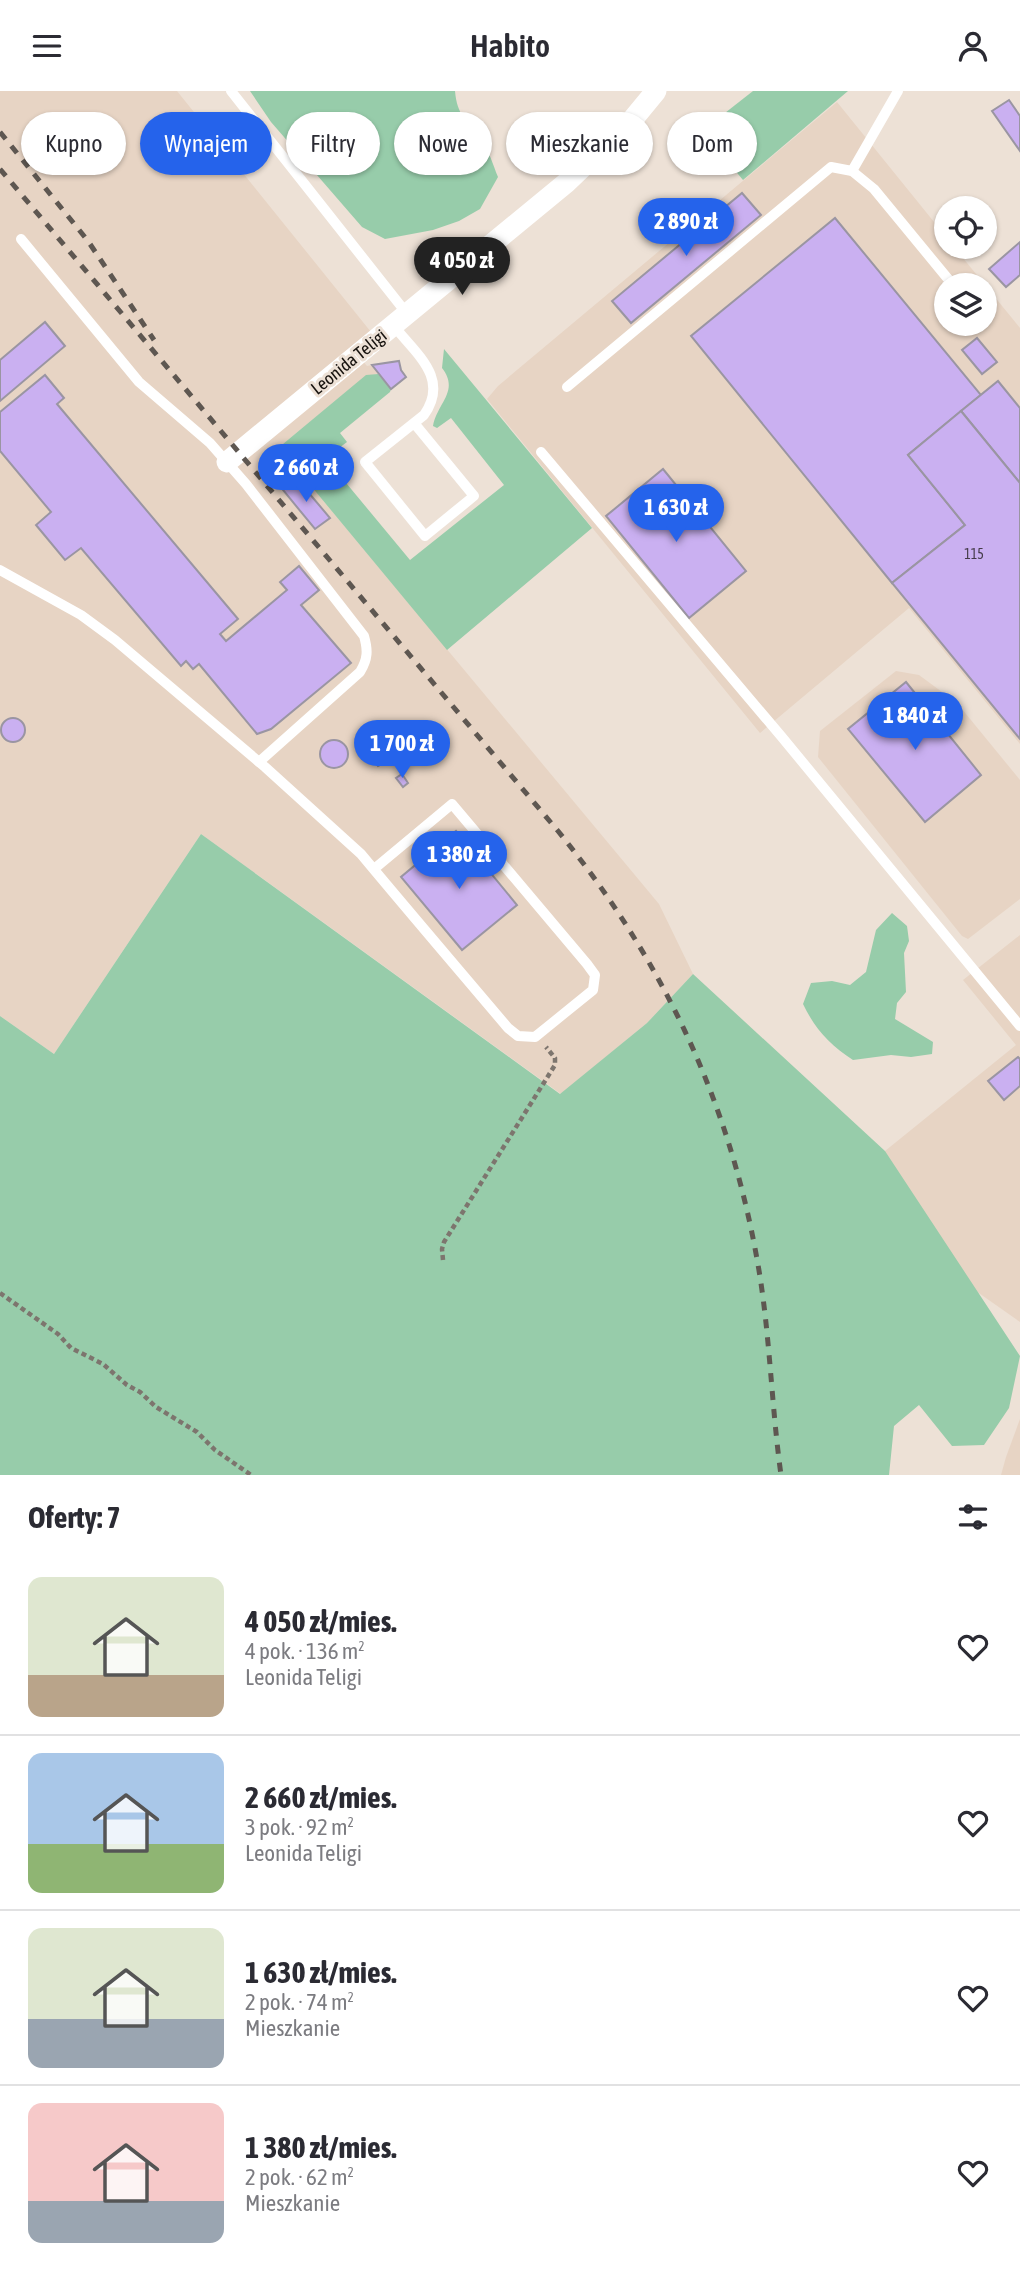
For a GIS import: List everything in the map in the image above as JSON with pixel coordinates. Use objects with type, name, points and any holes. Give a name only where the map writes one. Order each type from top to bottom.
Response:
[{"type":"street","name":"Leonida Teligi","points":[[227,462],[566,183],[624,129],[656,91]]},
{"type":"lane","points":[[231,91],[401,320],[435,381],[431,405],[414,423],[365,462],[425,536],[474,496],[414,423]]},
{"type":"lane","points":[[852,171],[898,91]]},
{"type":"lane","points":[[567,387],[831,167],[852,171],[874,189],[943,273]]},
{"type":"lane","points":[[20,239],[139,382],[210,443],[227,462],[364,636],[368,647],[366,662],[360,672],[259,762]]},
{"type":"lane","points":[[541,452],[781,736],[1020,1026]]},
{"type":"lane","points":[[0,570],[81,615],[115,640],[259,762],[361,854],[508,1028],[518,1036],[535,1037],[593,989],[595,975],[452,804],[374,869]]},
{"type":"path","points":[[443,1259],[444,1242],[555,1065],[555,1058],[535,1037]]},
{"type":"path","points":[[0,1293],[58,1334],[71,1347],[103,1364],[156,1407],[197,1431],[215,1451],[251,1475]]},
{"type":"shaded area","points":[[0,91],[177,91],[194,112],[140,112],[140,175],[245,175],[371,332],[352,348],[367,366],[372,365],[378,374],[366,376],[283,444],[282,451],[659,904],[693,974],[647,1023],[561,1094],[201,834],[54,1054],[0,1016]]},
{"type":"shaded area","points":[[837,102],[934,222],[934,259],[964,259],[975,273],[934,273],[934,336],[997,336],[997,300],[1020,328],[1020,744],[909,608],[760,733],[487,399],[498,386],[750,175],[757,175],[757,169]]},
{"type":"shaded area","points":[[896,671],[919,675],[957,703],[1020,780],[1020,899],[968,939],[962,936],[818,757],[820,731]]},
{"type":"shaded area","points":[[1020,935],[1020,1322],[882,1225],[885,1151],[1016,1045],[963,980]]},
{"type":"shaded area","points":[[1020,1419],[1020,1475],[1001,1475],[1006,1457]]},
{"type":"green space","points":[[250,91],[455,91],[460,112],[394,112],[394,175],[492,175],[492,161],[498,177],[480,209],[459,221],[433,230],[385,239],[362,227],[317,175],[380,175],[380,112],[286,112],[286,139],[272,123],[272,112],[264,112]]},
{"type":"green space","points":[[753,91],[848,91],[757,168],[757,112],[726,112]]},
{"type":"green space","points":[[444,349],[592,528],[447,650],[282,451],[283,444],[366,375],[378,374],[391,389],[390,392],[340,433],[347,442],[331,454],[342,468],[337,472],[410,560],[504,485],[451,418],[437,428],[433,426],[449,384],[442,368]]},
{"type":"green space","points":[[201,834],[560,1094],[647,1023],[693,974],[885,1151],[1020,1356],[1009,1408],[984,1445],[952,1446],[919,1405],[894,1426],[889,1475],[0,1475],[0,1016],[54,1054]]},
{"type":"green space","points":[[892,913],[907,926],[909,941],[904,953],[906,992],[897,1003],[895,1019],[933,1042],[932,1054],[911,1057],[891,1055],[853,1060],[824,1036],[803,1004],[811,983],[832,981],[850,985],[866,972],[876,930]]},
{"type":"building","points":[[1009,100],[1020,116],[1020,151],[992,111]]},
{"type":"building","points":[[742,193],[761,215],[631,323],[612,301]]},
{"type":"building","points":[[835,218],[981,395],[908,455],[965,525],[892,583],[691,336]]},
{"type":"building","points":[[1020,242],[1020,275],[1006,287],[997,277],[997,273],[989,269]]},
{"type":"building","points":[[45,322],[65,346],[0,401],[0,360]]},
{"type":"building","points":[[977,338],[997,362],[982,374],[962,350]]},
{"type":"building","points":[[399,361],[406,377],[391,389],[372,365]]},
{"type":"building","points":[[45,375],[64,398],[57,404],[238,619],[220,634],[226,641],[287,590],[280,582],[299,566],[319,590],[301,605],[351,663],[271,729],[257,734],[199,664],[193,669],[186,661],[181,666],[81,548],[65,560],[36,525],[51,512],[0,451],[0,412]]},
{"type":"building","points":[[998,381],[1020,408],[1020,483],[961,411]]},
{"type":"building","points":[[961,411],[1020,483],[1020,739],[892,583],[965,525],[908,455]]},
{"type":"building","points":[[663,469],[746,571],[689,618],[606,516]]},
{"type":"building","points":[[297,479],[330,518],[315,529],[283,490]]},
{"type":"building","points":[[906,682],[981,775],[925,822],[848,729]]},
{"type":"building","points":[[13,718],[22,721],[25,730],[22,739],[13,742],[4,739],[1,730],[4,721]]},
{"type":"building","points":[[405,732],[412,737],[407,743],[401,738]]},
{"type":"building","points":[[334,740],[344,744],[348,754],[344,764],[334,768],[324,764],[320,754],[324,744]]},
{"type":"building","points":[[380,755],[384,763],[378,766],[374,759]]},
{"type":"building","points":[[402,774],[408,783],[403,787],[396,778]]},
{"type":"building","points":[[456,831],[517,905],[462,950],[401,877]]},
{"type":"building","points":[[1018,1057],[1020,1086],[1004,1100],[988,1081]]},
{"type":"railway","points":[[0,132],[88,241],[154,340]]},
{"type":"railway","points":[[0,169],[558,831],[595,879],[659,980],[708,1086],[744,1199],[761,1286],[781,1475]]}]
